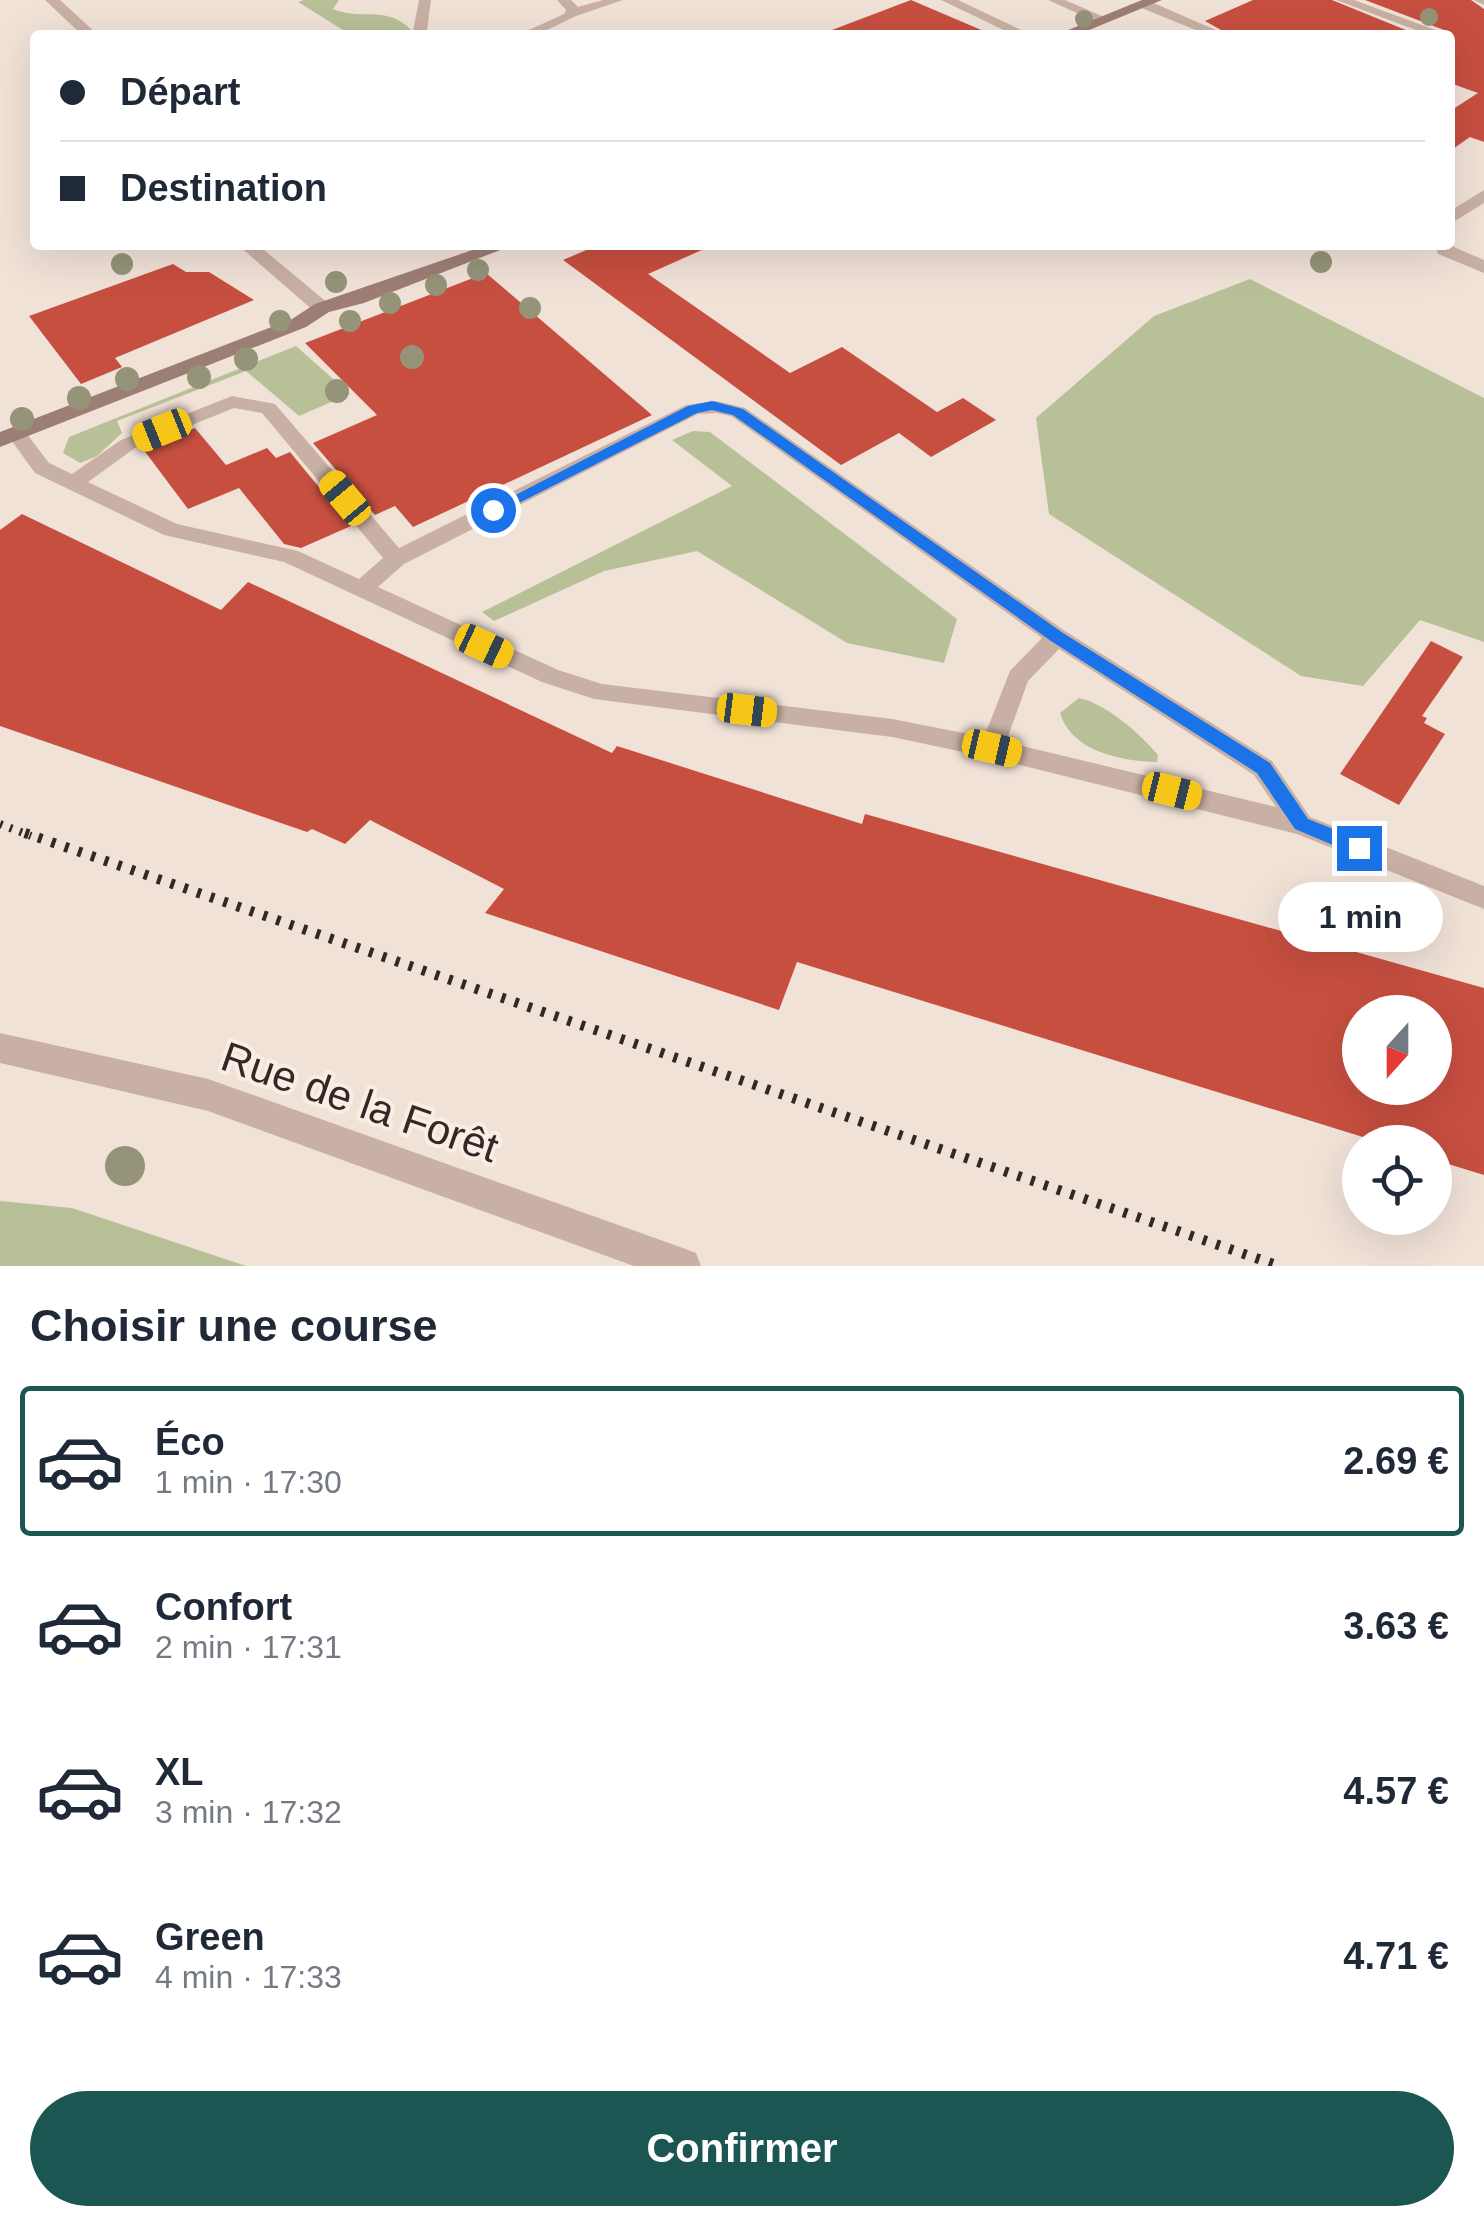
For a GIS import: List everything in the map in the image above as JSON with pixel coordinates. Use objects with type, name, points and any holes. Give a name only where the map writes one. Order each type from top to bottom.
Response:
[{"type":"main road","points":[[1077,30],[1150,2]]},
{"type":"main road","points":[[8,437],[299,323],[322,308],[490,250]]},
{"type":"street","points":[[52,0],[85,30]]},
{"type":"street","points":[[1455,215],[1484,195]]},
{"type":"street","points":[[253,250],[322,308]]},
{"type":"street","points":[[1445,250],[1484,267]]},
{"type":"street","name":"Rue de la Forêt","points":[[0,1048],[208,1095],[683,1266]]},
{"type":"lane","points":[[420,30],[424,0]]},
{"type":"lane","points":[[538,30],[560,22],[568,6],[617,0]]},
{"type":"lane","points":[[947,0],[1014,30]]},
{"type":"lane","points":[[1054,0],[1104,20]]},
{"type":"lane","points":[[1342,0],[1428,30]]},
{"type":"lane","points":[[1150,2],[1209,30]]},
{"type":"lane","points":[[73,483],[128,444],[232,402],[268,408],[396,558]]},
{"type":"lane","points":[[362,589],[396,558],[693,409],[712,406],[738,412],[1057,637],[1264,768],[1302,824]]},
{"type":"lane","points":[[8,437],[42,468],[171,530],[290,556],[550,676],[602,693],[892,728],[992,748],[1302,824],[1484,898]]},
{"type":"lane","points":[[992,748],[1018,677],[1057,637]]},
{"type":"green space","points":[[339,0],[333,9],[386,16],[411,30],[343,30],[298,2]]},
{"type":"green space","points":[[1250,279],[1484,398],[1484,642],[1420,620],[1363,686],[1301,676],[1049,514],[1036,418],[1154,316]]},
{"type":"green space","points":[[296,346],[350,394],[299,416],[246,371],[117,421],[122,433],[97,456],[80,463],[63,453],[69,437]]},
{"type":"green space","points":[[693,431],[710,432],[957,619],[944,663],[847,643],[697,551],[604,571],[494,621],[482,612],[732,486],[672,440]]},
{"type":"green space","points":[[1079,698],[1101,706],[1122,721],[1158,755],[1157,762],[1100,752],[1075,737],[1060,713]]},
{"type":"green space","points":[[0,1201],[72,1208],[246,1266],[0,1266]]},
{"type":"building","points":[[911,0],[981,30],[832,30]]},
{"type":"building","points":[[1253,0],[1332,0],[1406,30],[1221,30],[1205,21]]},
{"type":"building","points":[[1365,0],[1471,0],[1484,9],[1484,142],[1470,137],[1455,148],[1455,108],[1478,93],[1455,85],[1455,30],[1444,30]]},
{"type":"building","points":[[586,250],[702,250],[648,274],[790,373],[842,347],[937,412],[963,398],[996,420],[931,457],[899,433],[841,465],[563,260]]},
{"type":"building","points":[[173,264],[186,272],[209,272],[254,300],[115,358],[122,367],[81,384],[29,316]]},
{"type":"building","points":[[486,273],[652,415],[413,527],[395,506],[375,515],[313,443],[377,415],[305,343]]},
{"type":"building","points":[[195,428],[226,465],[267,448],[276,458],[290,452],[351,526],[301,548],[284,544],[239,488],[188,509],[143,449]]},
{"type":"building","points":[[22,514],[221,610],[248,582],[612,753],[617,746],[862,824],[865,814],[1484,988],[1484,1175],[1452,1165],[1452,1125],[1342,1125],[1342,1131],[797,962],[779,1010],[485,913],[504,889],[370,820],[345,844],[312,829],[307,832],[0,726],[0,530]]},
{"type":"building","points":[[1431,641],[1463,657],[1422,716],[1427,718],[1424,723],[1445,734],[1399,805],[1340,774]]},
{"type":"railway","points":[[0,824],[31,836]]},
{"type":"railway","points":[[25,833],[1279,1266]]},
{"type":"route","points":[[493,510],[693,409],[712,406],[738,412],[1057,637],[1264,768],[1302,824],[1359,848]]}]
